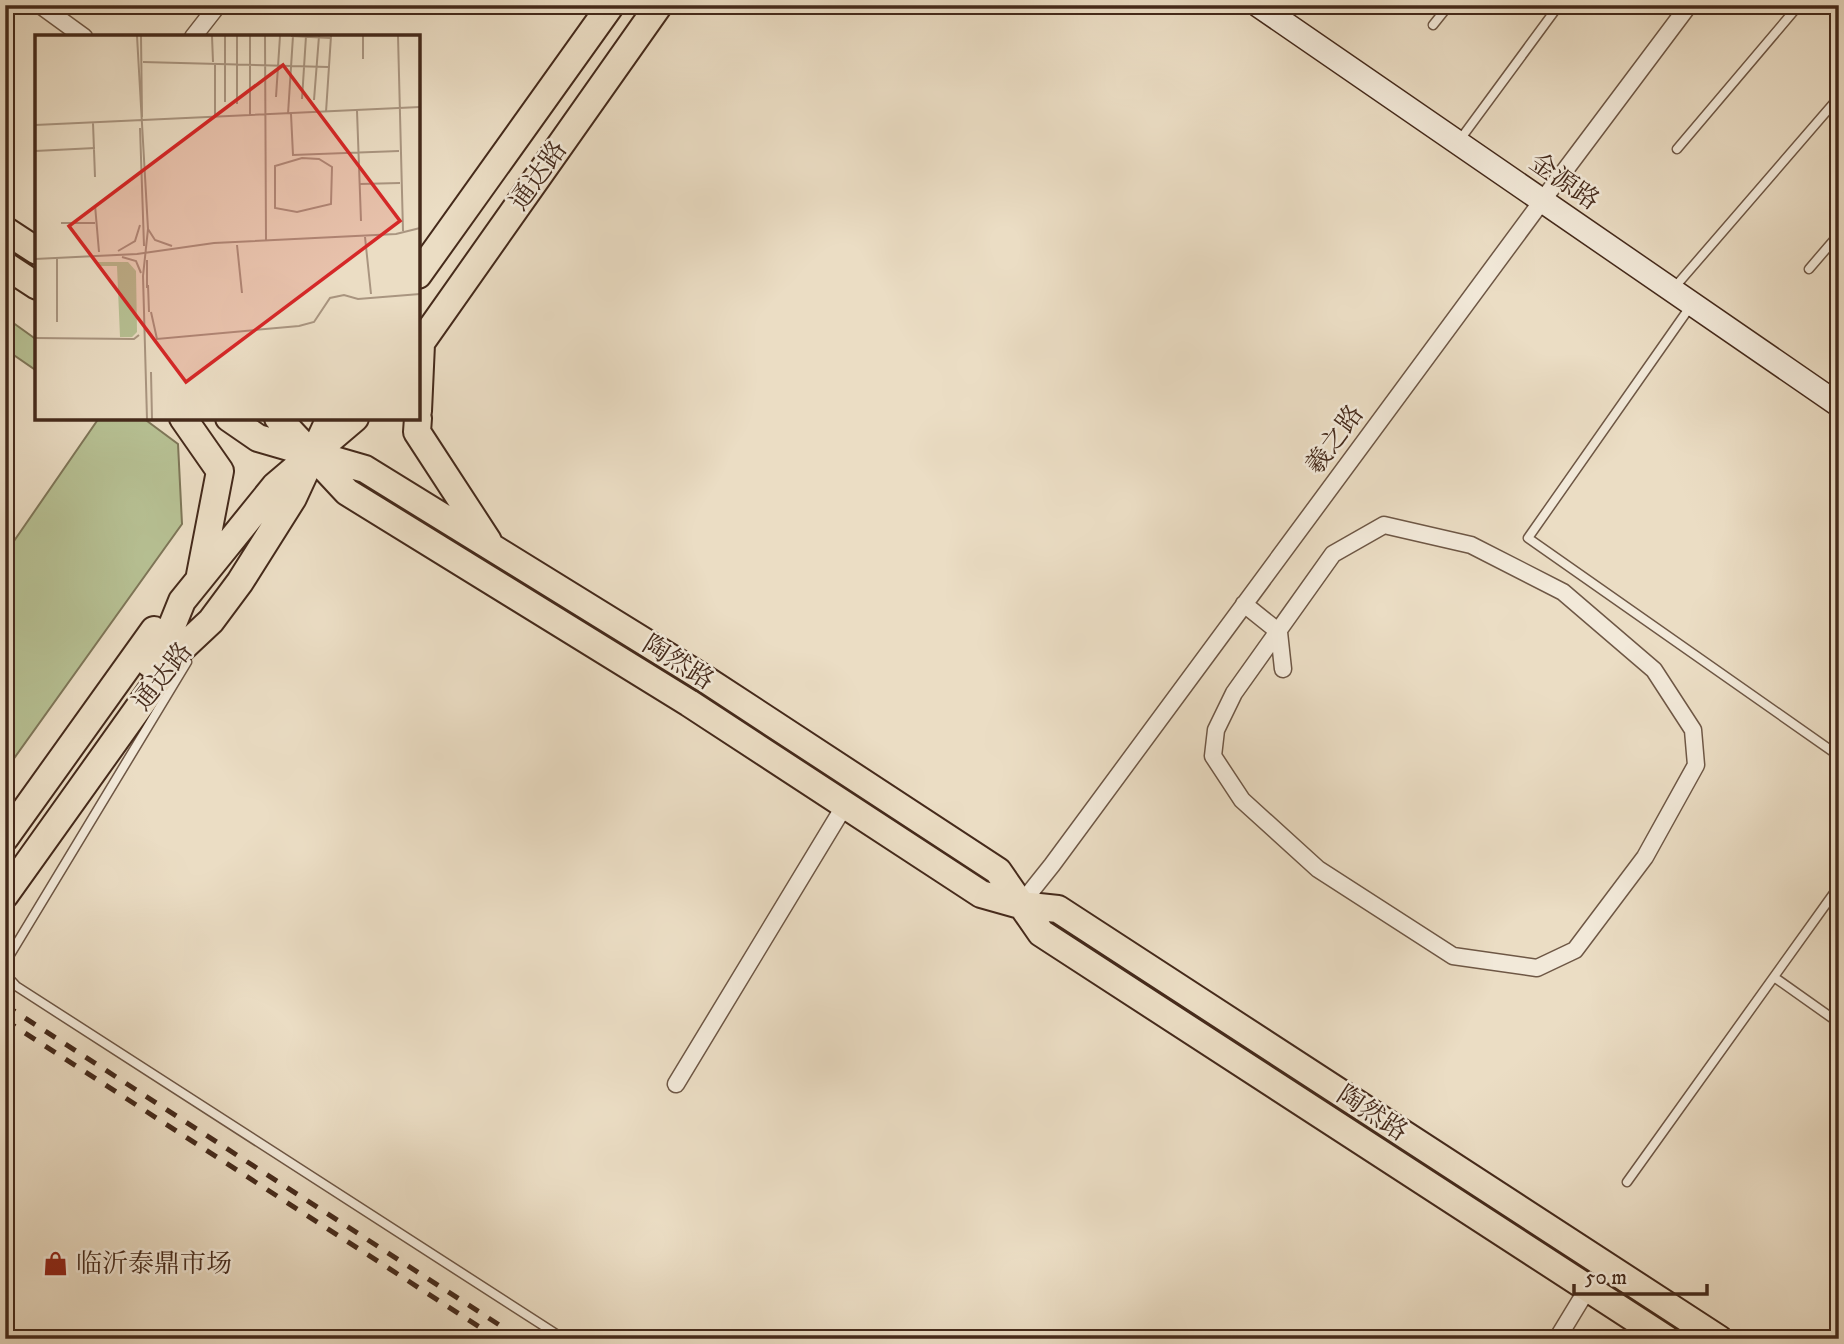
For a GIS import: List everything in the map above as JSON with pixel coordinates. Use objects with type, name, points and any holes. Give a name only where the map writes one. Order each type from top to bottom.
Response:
[{"type":"main road","name":"通达路","points":[[420,270],[611,5]]},
{"type":"main road","name":"通达路","points":[[420,345],[659,5]]},
{"type":"main road","points":[[5,230],[35,250]]},
{"type":"main road","points":[[5,265],[35,285]]},
{"type":"main road","points":[[184,420],[220,471],[199,578]]},
{"type":"main road","name":"陶然路","points":[[232,420],[258,438],[365,469],[705,679],[998,871],[1041,933],[1666,1339]]},
{"type":"main road","name":"陶然路","points":[[280,420],[347,492],[689,703],[981,894],[1020,905],[1058,909],[1719,1339]]},
{"type":"main road","name":"通达路","points":[[5,895],[179,651],[211,621],[240,582],[286,508],[329,420]]},
{"type":"main road","name":"通达路","points":[[5,865],[166,643],[182,601],[199,578],[275,486],[353,420]]},
{"type":"main road","points":[[418,420],[417,432],[492,548]]},
{"type":"main road","points":[[5,838],[149,636],[182,601]]},
{"type":"main road","points":[[5,914],[187,662],[211,621]]},
{"type":"street","points":[[40,5],[81,35]]},
{"type":"street","points":[[195,35],[218,5]]},
{"type":"street","name":"羲之路","points":[[1020,905],[1689,5]]},
{"type":"street","name":"金源路","points":[[1259,6],[1839,405]]},
{"type":"street","points":[[1279,632],[1234,693],[1216,730],[1213,756],[1242,800],[1318,869],[1453,956],[1537,968],[1575,950],[1645,857],[1696,765],[1693,730],[1654,670],[1563,592],[1471,545],[1384,525],[1333,554],[1279,632],[1283,669]]},
{"type":"street","points":[[1244,604],[1279,632]]},
{"type":"street","points":[[676,1084],[845,805]]},
{"type":"street","points":[[1557,1339],[1588,1288]]},
{"type":"lane","points":[[1433,25],[1449,5]]},
{"type":"lane","points":[[1458,143],[1559,5]]},
{"type":"lane","points":[[1677,149],[1799,5]]},
{"type":"lane","points":[[1672,290],[1839,97]]},
{"type":"lane","points":[[1809,269],[1839,234]]},
{"type":"lane","points":[[1692,304],[1528,538],[1839,755]]},
{"type":"lane","points":[[5,963],[187,662]]},
{"type":"lane","points":[[1627,1182],[1839,886]]},
{"type":"lane","points":[[5,974],[16,986],[564,1339]]},
{"type":"lane","points":[[1773,977],[1839,1023]]},
{"type":"green space","points":[[5,317],[35,339],[35,370],[5,349]]},
{"type":"green space","points":[[98,420],[146,420],[178,444],[182,524],[5,771],[5,554]]},
{"type":"railway","points":[[5,1005],[521,1339]]},
{"type":"railway","points":[[5,1020],[498,1339]]},
{"type":"place","name":"临沂泰鼎市场","points":[[56,1264]]}]
